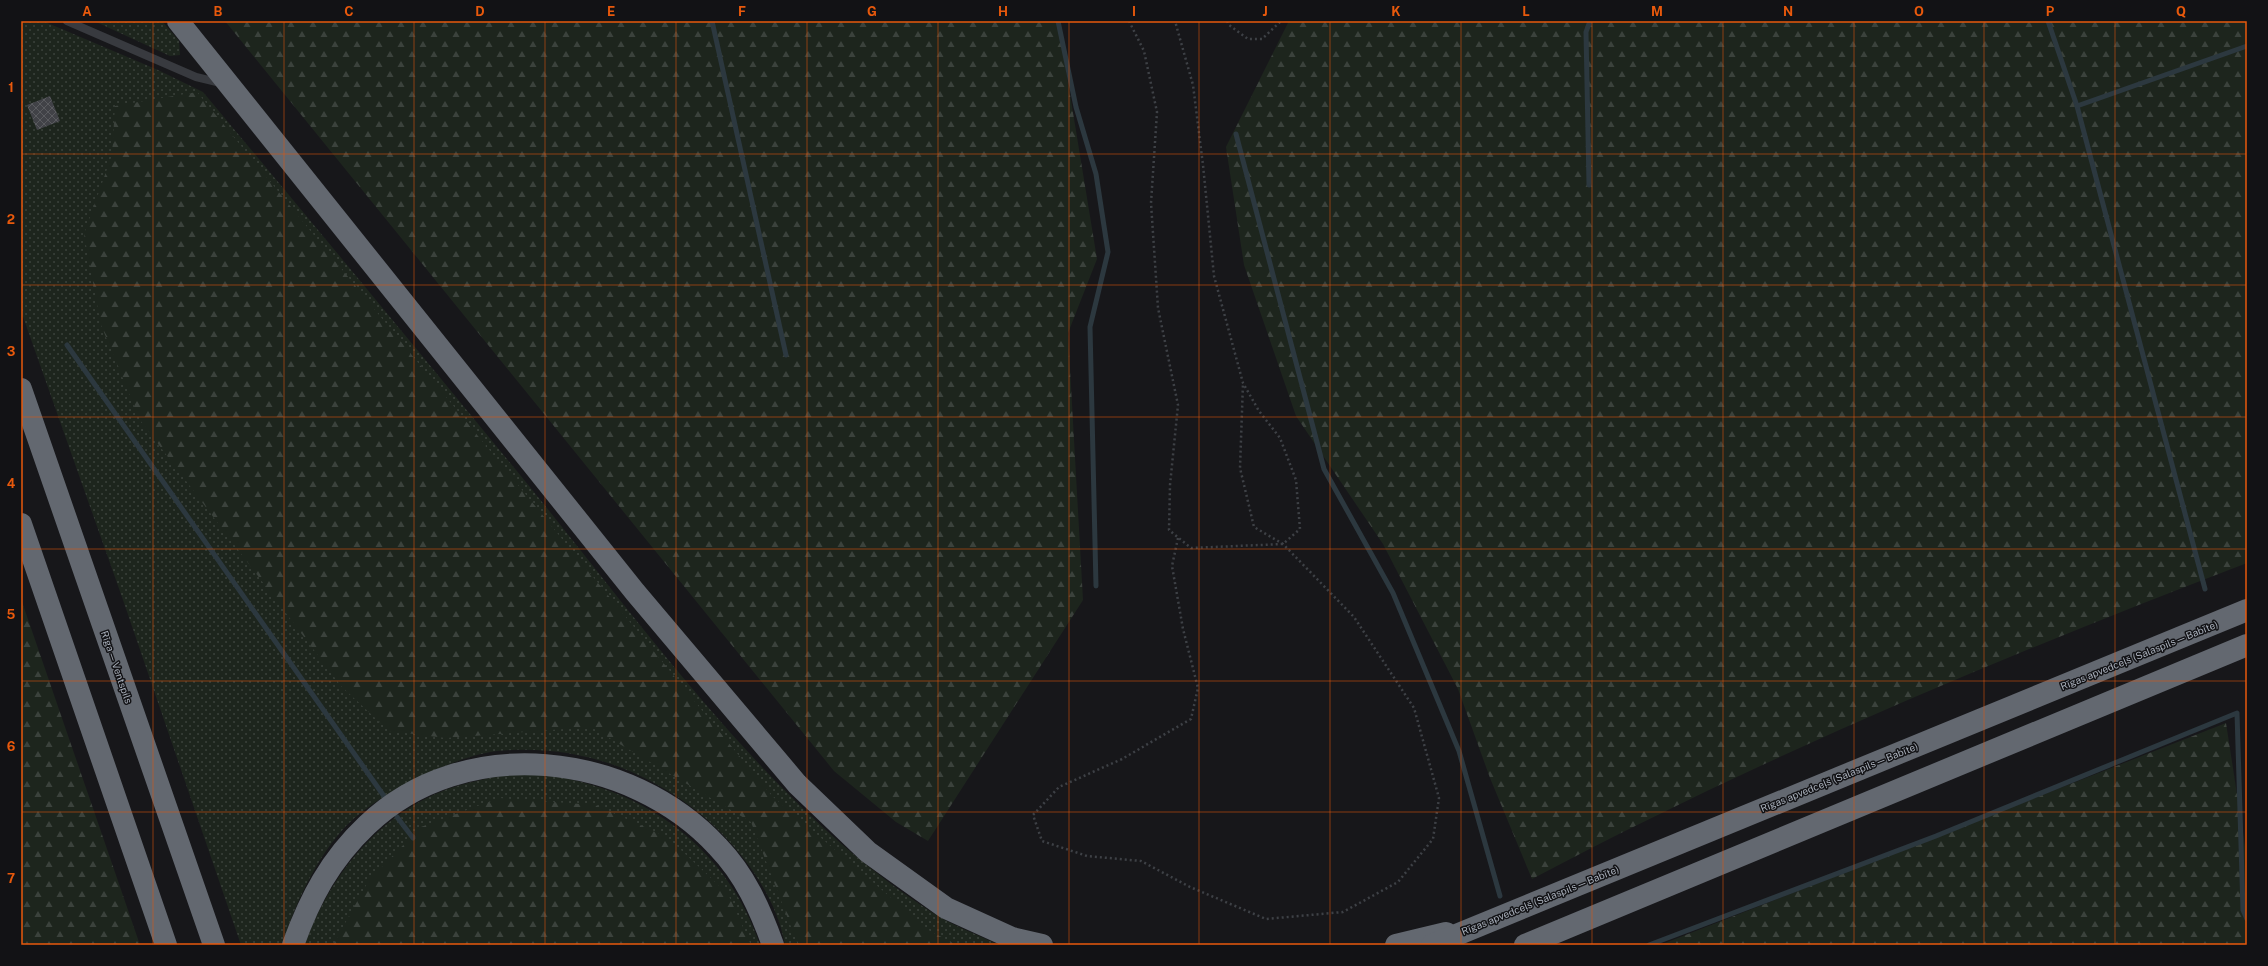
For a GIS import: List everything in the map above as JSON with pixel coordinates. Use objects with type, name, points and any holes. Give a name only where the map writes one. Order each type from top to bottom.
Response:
[{"type":"highway","points":[[178,21],[630,586],[797,784],[868,852],[946,908],[1012,938],[1042,945]]},
{"type":"highway","name":"Rīga — Ventspils","points":[[21,389],[214,945]]},
{"type":"highway","points":[[21,524],[166,945]]},
{"type":"highway","name":"Rīgas apvedceļš (Salaspils — Babīte)","points":[[1432,945],[2247,610]]},
{"type":"highway","points":[[1525,945],[2247,645]]},
{"type":"highway","points":[[293,945],[310,902],[326,874],[342,850],[367,824],[395,802],[436,781],[469,770],[518,764],[571,767],[604,775],[634,787],[669,807],[718,846],[739,873],[757,902],[773,945]]},
{"type":"highway","points":[[1544,945],[1577,923]]},
{"type":"highway","points":[[1396,945],[1480,925]]},
{"type":"lane","points":[[67,21],[196,76],[230,86]]},
{"type":"path","points":[[1129,21],[1144,51],[1157,112],[1151,203],[1158,308],[1178,405],[1170,485],[1169,530],[1191,548],[1283,544],[1300,529],[1296,480],[1280,438],[1259,411],[1243,383],[1214,276],[1193,85],[1175,21]]},
{"type":"path","points":[[1228,21],[1229,25],[1248,39],[1262,39],[1282,21]]},
{"type":"path","points":[[1178,538],[1172,566],[1183,629],[1198,688],[1191,719],[1122,759],[1059,787],[1033,815],[1042,841],[1087,856],[1140,861],[1190,886],[1266,919],[1343,912],[1398,882],[1433,839],[1438,798],[1414,708],[1354,617],[1283,544],[1254,527],[1240,468],[1243,383]]},
{"type":"green space","points":[[21,21],[43,21],[158,70],[203,92],[538,497],[672,664],[719,720],[768,774],[820,824],[873,870],[938,916],[999,945],[785,945],[773,907],[753,871],[727,839],[698,812],[653,782],[604,762],[578,755],[552,751],[525,750],[497,751],[477,755],[457,762],[409,782],[372,805],[347,825],[326,851],[300,897],[282,945],[241,945],[123,600],[21,311]]},
{"type":"green space","points":[[94,21],[162,21],[179,41],[180,55],[170,56]]},
{"type":"green space","points":[[225,21],[1058,21],[1097,259],[1068,333],[1083,600],[928,841],[896,822],[834,771]]},
{"type":"green space","points":[[1289,21],[2247,21],[2247,563],[2065,634],[1885,710],[1707,791],[1532,879],[1490,778],[1458,689],[1383,544],[1296,416],[1244,265],[1226,147]]},
{"type":"green space","points":[[197,92],[772,796],[930,931],[957,945],[798,945],[751,822],[591,727],[446,738],[389,731],[341,686],[140,420],[101,325],[84,234],[112,155],[115,106]]},
{"type":"green space","points":[[21,599],[140,945],[21,945]]},
{"type":"green space","points":[[2226,723],[2247,859],[2247,945],[1660,945]]},
{"type":"green space","points":[[542,774],[583,782],[618,794],[649,810],[679,829],[705,853],[727,880],[746,911],[760,945],[304,945],[327,896],[358,852],[376,833],[397,816],[420,802],[445,790],[467,783],[504,775]]},
{"type":"green space","points":[[499,798],[595,805],[667,837],[728,894],[751,945],[333,945],[369,880],[421,827]]},
{"type":"building","points":[[50,96],[60,121],[37,130],[27,105]]},
{"type":"waterway","points":[[712,21],[786,355]]},
{"type":"waterway","points":[[1058,21],[1076,107],[1096,174],[1108,252],[1090,327],[1096,586]]},
{"type":"waterway","points":[[1589,185],[1586,32],[1590,21]]},
{"type":"waterway","points":[[2048,21],[2077,106],[2205,589]]},
{"type":"waterway","points":[[2077,106],[2247,46]]},
{"type":"waterway","points":[[1236,134],[1324,469],[1393,593],[1459,751],[1500,896]]},
{"type":"waterway","points":[[67,345],[386,799]]},
{"type":"waterway","points":[[1649,945],[1936,836],[2237,713],[2243,910],[2247,919]]},
{"type":"waterway","points":[[397,817],[413,838]]}]
